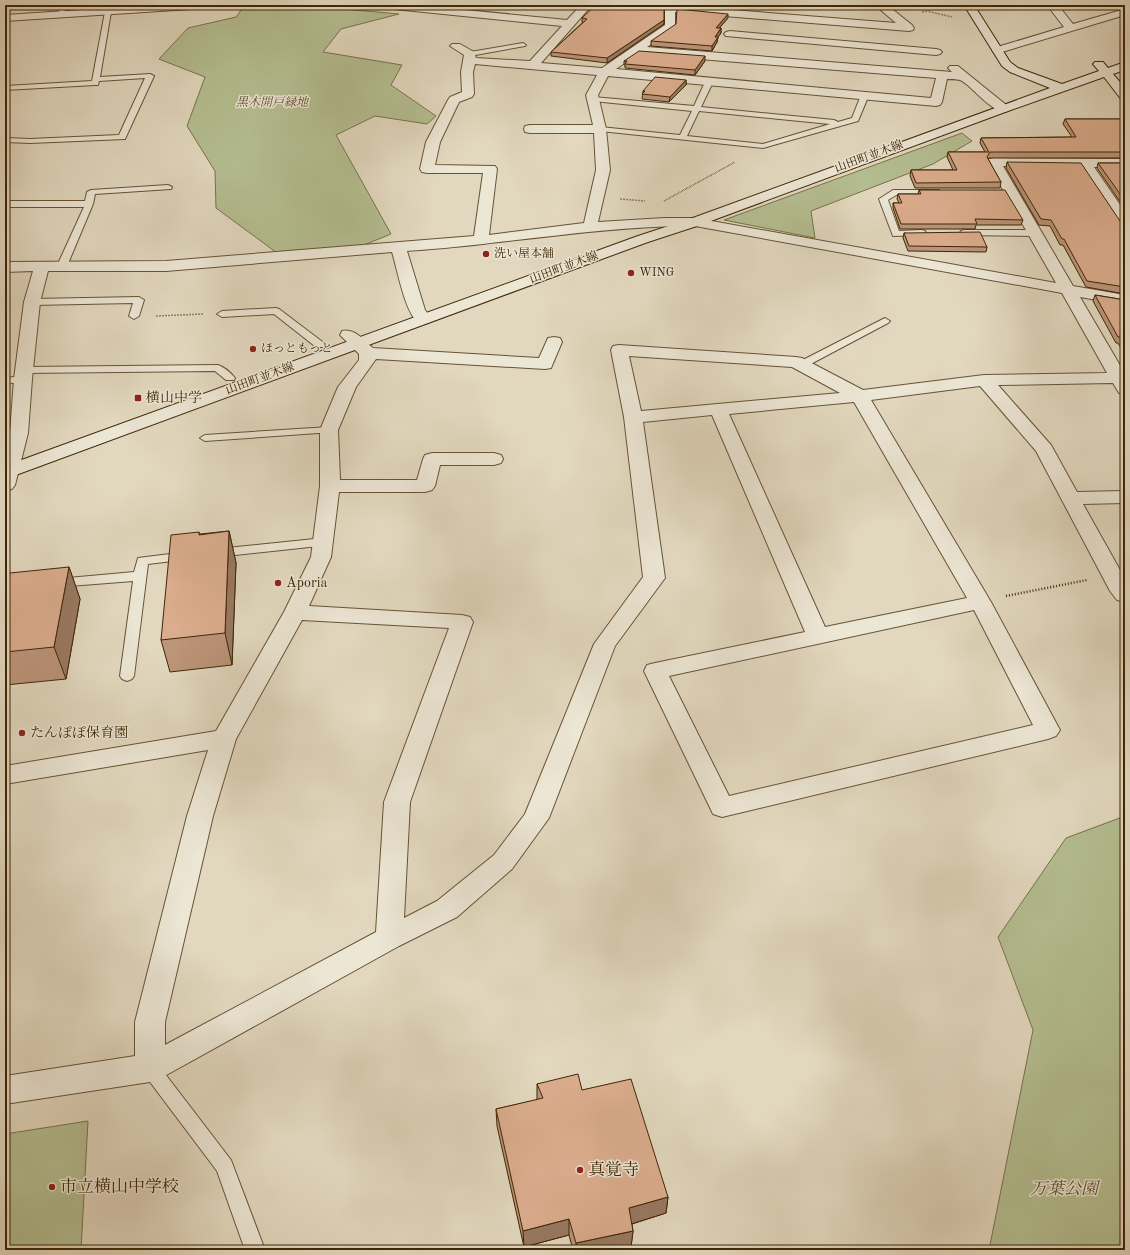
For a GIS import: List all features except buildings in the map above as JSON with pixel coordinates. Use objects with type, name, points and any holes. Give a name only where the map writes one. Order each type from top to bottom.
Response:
[{"type":"street","points":[[5,18],[207,5]]},
{"type":"street","points":[[384,5],[427,7],[570,24]]},
{"type":"street","points":[[497,16],[508,5]]},
{"type":"street","points":[[533,65],[587,5]]},
{"type":"street","points":[[880,5],[908,27],[998,105]]},
{"type":"street","points":[[970,5],[1006,64],[1014,70],[1062,88]]},
{"type":"street","points":[[1052,5],[1071,28]]},
{"type":"street","points":[[590,227],[603,170],[600,129],[592,95],[604,72],[670,26],[671,6],[908,27]]},
{"type":"street","points":[[998,50],[1125,12]]},
{"type":"street","points":[[709,82],[739,13]]},
{"type":"street","points":[[730,34],[942,57]]},
{"type":"street","points":[[456,46],[470,57],[533,65],[936,102],[942,76]]},
{"type":"street","points":[[636,50],[966,77]]},
{"type":"street","name":"山田町並木線","points":[[7,469],[358,344],[421,315],[665,222],[841,162],[998,105],[1062,88],[1125,56]]},
{"type":"street","points":[[470,57],[467,72],[468,94],[454,100],[433,142],[427,168],[490,169],[481,240]]},
{"type":"street","name":"山田町並木線","points":[[998,105],[1047,82],[1102,68],[1125,66]]},
{"type":"street","points":[[1102,68],[1125,96]]},
{"type":"street","points":[[530,129],[600,129]]},
{"type":"street","name":"山田町並木線","points":[[421,315],[695,222],[841,162]]},
{"type":"street","points":[[1122,384],[1036,233],[1008,191],[994,162],[1125,163]]},
{"type":"street","points":[[1084,162],[1125,223]]},
{"type":"street","points":[[5,267],[166,266],[481,240],[590,227],[665,222],[695,222],[1125,300]]},
{"type":"street","points":[[398,246],[421,315]]},
{"type":"street","points":[[7,469],[19,433],[23,374],[32,302],[42,266]]},
{"type":"street","points":[[358,344],[545,364],[554,342]]},
{"type":"street","points":[[150,1068],[150,1022],[200,816],[224,739],[295,612],[322,557],[330,486],[329,430],[347,387],[367,360],[358,344]]},
{"type":"street","name":"山田町並木線","points":[[7,469],[230,378],[320,345],[358,344]]},
{"type":"street","points":[[5,1090],[150,1068],[388,938],[448,909],[508,856],[536,818],[605,644],[654,578],[633,417],[619,350],[796,362],[860,396],[980,602],[1048,730],[722,807],[655,671],[980,602]]},
{"type":"street","points":[[633,417],[860,396],[984,380],[1122,384]]},
{"type":"street","points":[[984,380],[1044,449],[1112,575],[1125,595]]},
{"type":"street","points":[[718,409],[818,636]]},
{"type":"street","points":[[330,486],[425,486],[432,459],[494,459]]},
{"type":"street","points":[[1070,498],[1125,497]]},
{"type":"street","points":[[295,612],[462,622],[397,802],[388,938]]},
{"type":"street","points":[[5,775],[224,739]]},
{"type":"lane","points":[[60,15],[65,5]]},
{"type":"lane","points":[[5,88],[95,83],[108,12]]},
{"type":"lane","points":[[470,57],[523,45]]},
{"type":"lane","points":[[5,140],[30,141],[122,137],[150,76],[95,79]]},
{"type":"lane","points":[[682,138],[709,82]]},
{"type":"lane","points":[[600,129],[763,146],[855,119],[864,96]]},
{"type":"lane","points":[[593,99],[841,123]]},
{"type":"lane","points":[[62,266],[89,204],[91,192],[168,187]]},
{"type":"lane","points":[[927,234],[896,234],[883,199],[896,192],[942,192]]},
{"type":"lane","points":[[5,204],[89,204]]},
{"type":"lane","points":[[958,233],[1036,233]]},
{"type":"lane","points":[[32,302],[138,300],[134,316]]},
{"type":"lane","points":[[222,314],[276,311],[320,345]]},
{"type":"lane","points":[[801,365],[885,321]]},
{"type":"lane","points":[[5,381],[23,374],[218,368],[230,378]]},
{"type":"lane","points":[[205,438],[329,430]]},
{"type":"lane","points":[[127,676],[142,561],[324,542]]},
{"type":"lane","points":[[45,584],[140,576]]},
{"type":"lane","points":[[150,1068],[224,1166],[255,1250]]},
{"type":"path","points":[[927,11],[957,18]]},
{"type":"path","points":[[661,202],[763,146]]},
{"type":"path","points":[[596,198],[647,201]]},
{"type":"path","points":[[134,316],[222,314]]},
{"type":"path","points":[[980,602],[1112,575]]},
{"type":"green space","name":"黒木開戸緑地","points":[[245,5],[301,5],[399,14],[341,29],[323,52],[402,65],[391,85],[436,116],[427,124],[375,116],[336,135],[391,234],[354,249],[277,253],[216,208],[215,171],[187,126],[205,77],[159,59],[188,28],[236,17]]},
{"type":"green space","points":[[962,133],[972,141],[933,164],[811,211],[815,238],[724,220]]},
{"type":"green space","name":"万葉公園","points":[[1125,816],[1125,1250],[989,1250],[1033,1030],[998,937],[1066,838]]},
{"type":"green space","name":"市立横山中学校","points":[[88,1121],[81,1250],[5,1250],[5,1134]]},
{"type":"place","name":"洗い屋本舗","points":[[486,254]]},
{"type":"place","name":"WING","points":[[631,273]]},
{"type":"place","name":"ほっともっと","points":[[253,349]]},
{"type":"place","name":"横山中学","points":[[138,398]]},
{"type":"place","name":"Aporia","points":[[278,583]]},
{"type":"place","name":"たんぽぽ保育園","points":[[22,733]]},
{"type":"place","name":"真覚寺","points":[[580,1170]]},
{"type":"place","name":"市立横山中学校","points":[[52,1187]]}]
